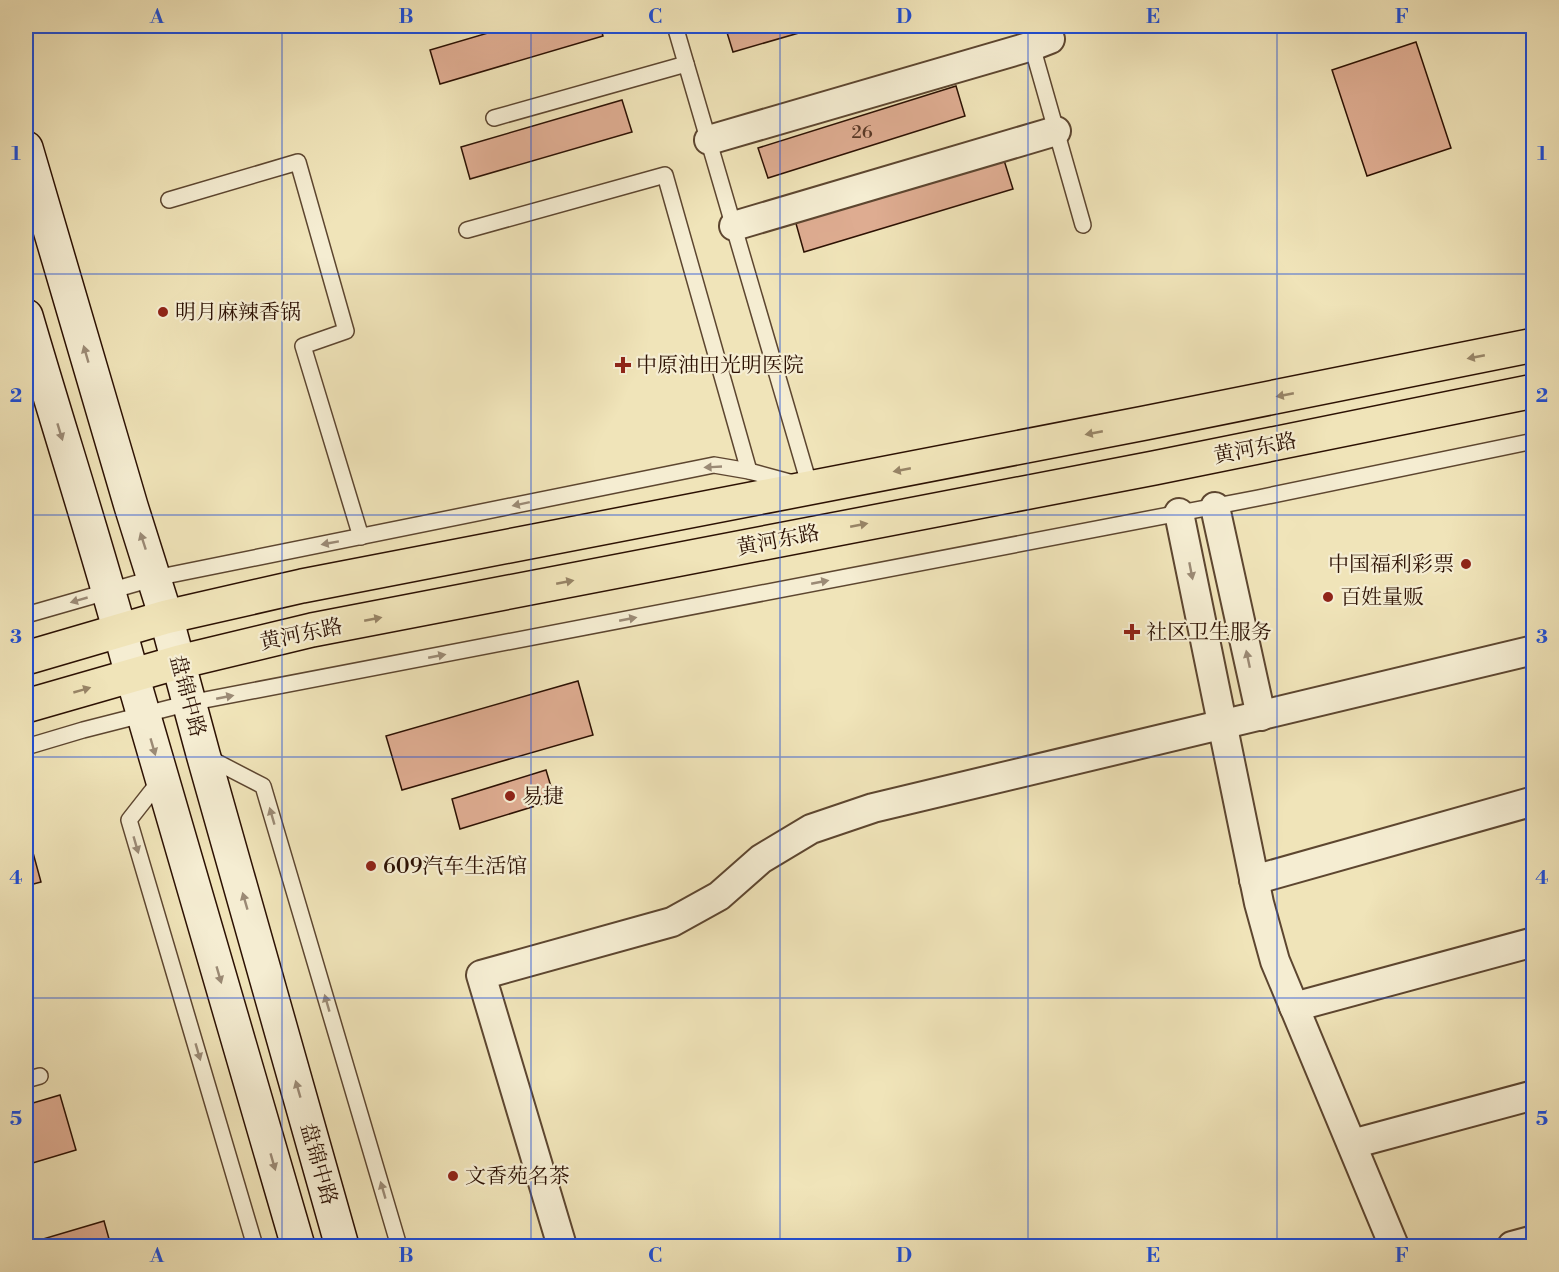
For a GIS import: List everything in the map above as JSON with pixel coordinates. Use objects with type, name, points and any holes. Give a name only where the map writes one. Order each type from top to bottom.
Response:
[{"type":"main road","points":[[26,658],[166,616],[302,586],[1157,421],[1533,345]]},
{"type":"main road","name":"黄河东路","points":[[26,706],[179,662],[312,630],[1154,468],[1533,392]]},
{"type":"street","points":[[709,140],[1043,37]]},
{"type":"street","points":[[734,226],[1056,131]]},
{"type":"street","name":"盘锦中路","points":[[26,148],[131,506],[166,616],[342,1246]]},
{"type":"street","name":"盘锦中路","points":[[26,316],[86,519],[110,591],[143,714],[298,1246]]},
{"type":"street","points":[[1215,507],[1261,716]]},
{"type":"street","points":[[1179,513],[1254,880],[1275,961],[1394,1246]]},
{"type":"street","points":[[562,1246],[481,975],[672,922],[719,896],[761,860],[811,829],[862,811],[1533,650]]},
{"type":"street","points":[[1254,880],[1533,801]]},
{"type":"street","points":[[1294,1007],[1533,942]]},
{"type":"street","points":[[1352,1144],[1533,1095]]},
{"type":"street","points":[[1512,1246],[1533,1240]]},
{"type":"lane","points":[[675,26],[810,487]]},
{"type":"lane","points":[[1043,37],[1056,131],[1083,225]]},
{"type":"lane","points":[[494,118],[686,64]]},
{"type":"lane","points":[[169,200],[298,162],[346,331],[303,346],[361,537]]},
{"type":"lane","points":[[467,230],[665,176],[749,471]]},
{"type":"lane","points":[[26,747],[189,703],[1215,507],[1533,441]]},
{"type":"lane","points":[[26,615],[155,578],[714,465],[749,471],[810,487]]},
{"type":"lane","points":[[203,754],[263,786],[399,1246]]},
{"type":"lane","points":[[162,778],[129,820],[255,1246]]},
{"type":"building","points":[[512,26],[600,26],[603,36],[440,84],[430,50]]},
{"type":"building","points":[[725,26],[823,26],[733,52]]},
{"type":"building","points":[[1416,42],[1451,148],[1367,176],[1332,70]]},
{"type":"building","points":[[956,86],[965,116],[768,178],[758,148]]},
{"type":"building","points":[[622,100],[632,132],[470,179],[461,147]]},
{"type":"building","points":[[1003,157],[1013,189],[804,252],[795,220]]},
{"type":"building","points":[[578,681],[593,735],[402,790],[386,736]]},
{"type":"building","points":[[546,770],[555,800],[460,829],[452,799]]},
{"type":"building","points":[[26,827],[41,882],[26,886]]},
{"type":"building","points":[[60,1095],[76,1150],[26,1165],[26,1105]]},
{"type":"building","points":[[104,1221],[111,1246],[26,1246],[26,1244]]},
{"type":"place","name":"明月麻辣香锅","points":[[163,312]]},
{"type":"place","name":"中原油田光明医院","points":[[623,365]]},
{"type":"place","name":"中国福利彩票","points":[[1466,564]]},
{"type":"place","name":"百姓量贩","points":[[1328,597]]},
{"type":"place","name":"社区卫生服务","points":[[1132,632]]},
{"type":"place","name":"易捷","points":[[510,796]]},
{"type":"place","name":"609汽车生活馆","points":[[371,866]]},
{"type":"place","name":"文香苑名茶","points":[[453,1176]]}]
